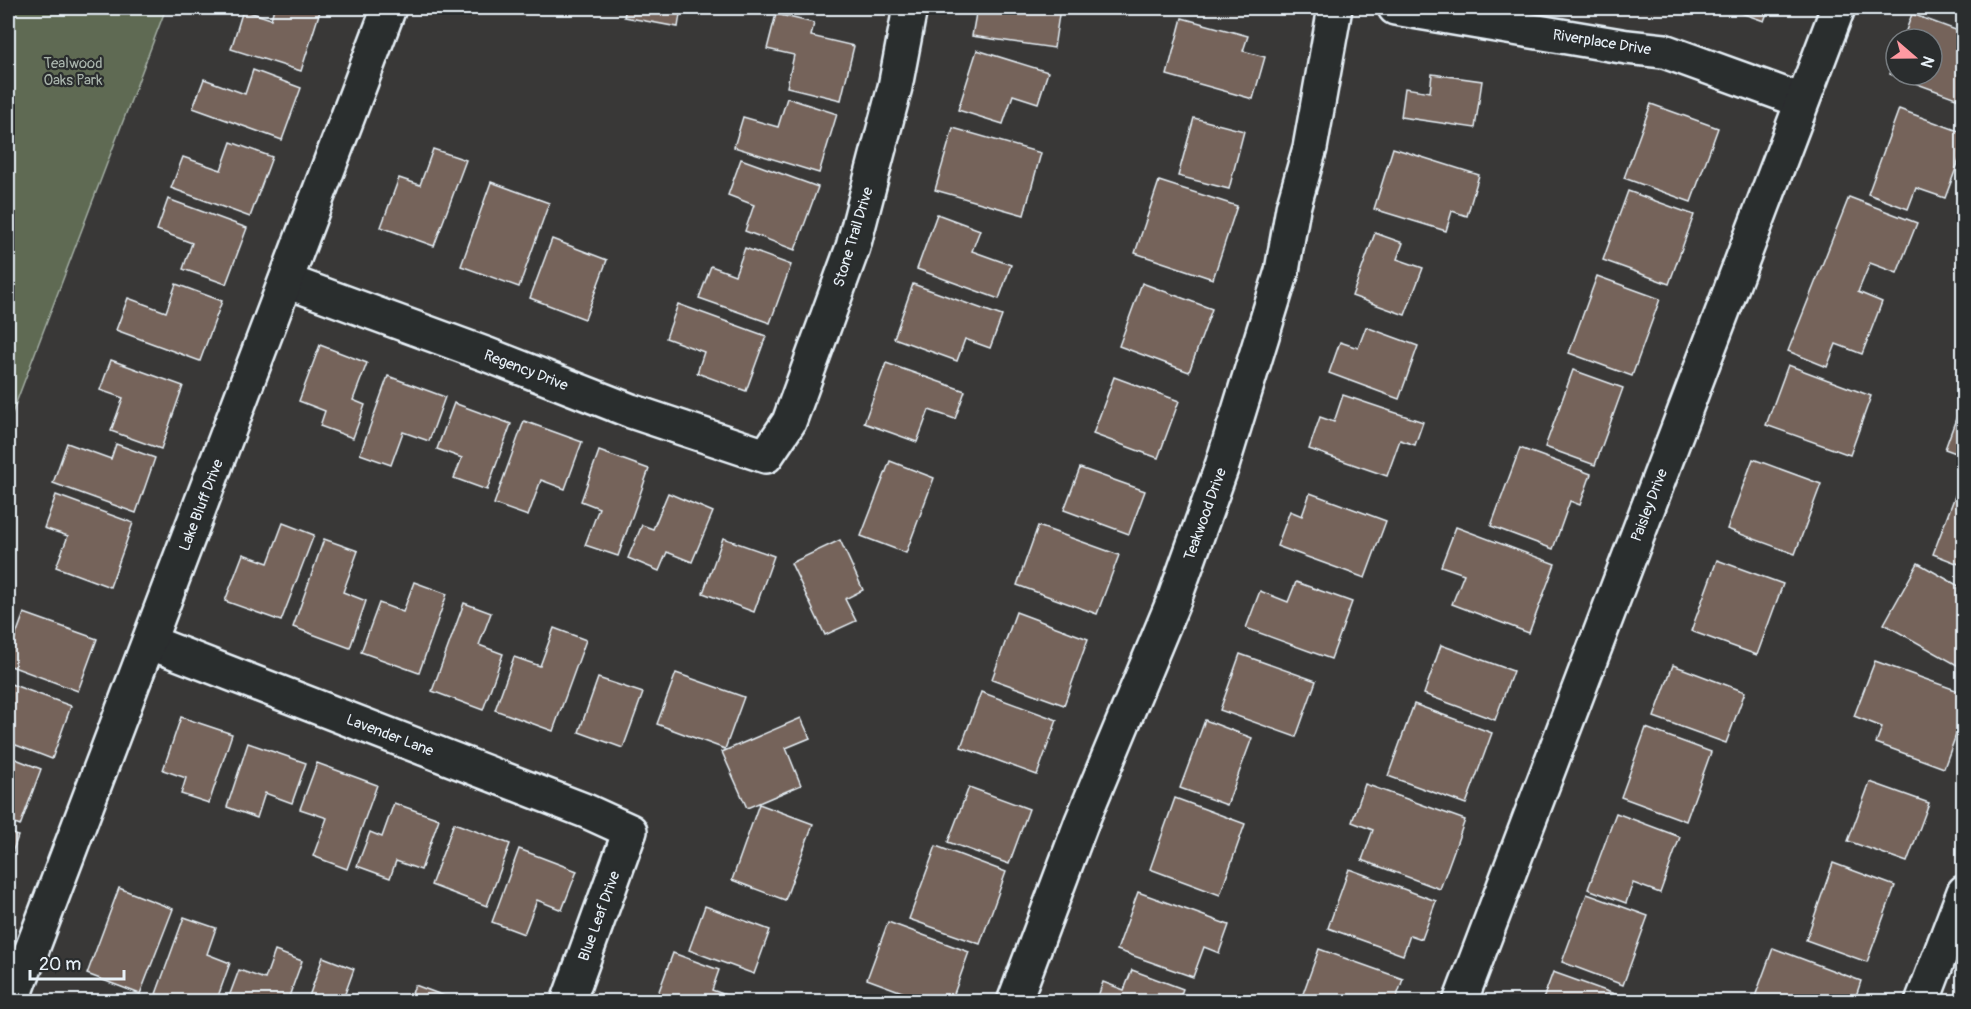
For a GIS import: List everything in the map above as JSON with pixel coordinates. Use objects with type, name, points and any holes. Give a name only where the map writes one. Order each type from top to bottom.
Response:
[{"type":"street","name":"Lake Bluff Drive","points":[[12,1002],[389,8]]},
{"type":"street","name":"Stone Trail Drive","points":[[766,456],[789,422],[853,247],[895,87],[910,8]]},
{"type":"street","name":"Teakwood Drive","points":[[1014,1002],[1082,821],[1174,600],[1222,466],[1282,271],[1293,208],[1310,148],[1335,8]]},
{"type":"street","name":"Riverplace Drive","points":[[1395,8],[1627,47],[1664,51],[1802,101]]},
{"type":"street","name":"Paisley Drive","points":[[1460,1002],[1838,8]]},
{"type":"street","name":"Regency Drive","points":[[286,281],[488,355],[630,411],[766,456]]},
{"type":"street","name":"Lavender Lane","points":[[149,642],[586,811],[630,831]]},
{"type":"street","name":"Blue Leaf Drive","points":[[568,1002],[630,831]]},
{"type":"street","points":[[1922,1002],[1964,892]]},
{"type":"green space","name":"Tealwood Oaks Park","points":[[8,8],[166,8],[8,424]]},
{"type":"building","points":[[274,8],[307,8],[320,11],[301,71],[231,49],[243,10],[271,19]]},
{"type":"building","points":[[626,8],[681,8],[678,27],[624,17]]},
{"type":"building","points":[[977,8],[1060,8],[1054,48],[972,36]]},
{"type":"building","points":[[1727,8],[1769,8],[1764,21]]},
{"type":"building","points":[[776,14],[814,23],[811,36],[854,46],[841,100],[787,87],[794,55],[767,49]]},
{"type":"building","points":[[1912,14],[1964,33],[1964,101],[1926,87],[1944,87],[1944,27],[1907,27]]},
{"type":"building","points":[[1182,18],[1248,36],[1243,51],[1265,57],[1253,99],[1167,75]]},
{"type":"building","points":[[977,50],[1048,72],[1038,103],[1013,95],[1003,124],[958,110]]},
{"type":"building","points":[[253,70],[301,88],[282,140],[193,108],[204,79],[245,94]]},
{"type":"building","points":[[1432,74],[1482,81],[1475,128],[1401,117],[1405,88],[1430,92]]},
{"type":"building","points":[[787,98],[837,114],[819,173],[734,147],[743,117],[778,127]]},
{"type":"building","points":[[1651,104],[1718,128],[1691,202],[1624,178]]},
{"type":"building","points":[[1899,109],[1964,133],[1964,147],[1945,198],[1916,188],[1908,209],[1868,194]]},
{"type":"building","points":[[1194,118],[1244,131],[1229,189],[1178,176]]},
{"type":"building","points":[[953,128],[1041,153],[1024,215],[935,190]]},
{"type":"building","points":[[231,142],[272,157],[250,217],[171,188],[183,157],[221,170]]},
{"type":"building","points":[[1393,148],[1479,175],[1467,216],[1452,211],[1446,231],[1374,209]]},
{"type":"building","points":[[433,149],[466,160],[434,246],[381,227],[399,178],[420,185]]},
{"type":"building","points":[[741,159],[818,187],[795,250],[745,231],[754,205],[728,195]]},
{"type":"building","points":[[1159,181],[1237,206],[1213,279],[1135,253]]},
{"type":"building","points":[[491,182],[549,203],[519,287],[461,266]]},
{"type":"building","points":[[1628,191],[1694,215],[1669,284],[1603,260]]},
{"type":"building","points":[[1849,197],[1917,223],[1897,273],[1870,263],[1858,292],[1882,302],[1862,354],[1836,344],[1827,367],[1788,351]]},
{"type":"building","points":[[168,199],[247,228],[226,284],[183,269],[192,243],[157,230]]},
{"type":"building","points":[[937,214],[980,230],[972,251],[1011,265],[999,299],[917,269]]},
{"type":"building","points":[[1375,233],[1403,243],[1397,259],[1423,268],[1405,315],[1352,296]]},
{"type":"building","points":[[552,239],[607,260],[585,319],[530,298]]},
{"type":"building","points":[[745,248],[791,265],[770,323],[699,298],[711,266],[735,275]]},
{"type":"building","points":[[1597,276],[1660,299],[1632,376],[1569,353]]},
{"type":"building","points":[[1142,283],[1212,309],[1189,372],[1119,346]]},
{"type":"building","points":[[176,284],[222,301],[200,361],[116,330],[128,298],[166,312]]},
{"type":"building","points":[[913,284],[1002,316],[990,348],[965,339],[957,361],[894,338]]},
{"type":"building","points":[[678,304],[766,336],[746,391],[697,373],[704,352],[666,338]]},
{"type":"building","points":[[1366,327],[1418,346],[1399,399],[1329,373],[1340,342],[1358,348]]},
{"type":"building","points":[[320,345],[367,363],[353,400],[365,405],[353,438],[320,426],[325,411],[299,401]]},
{"type":"building","points":[[111,360],[183,386],[161,449],[111,431],[123,398],[100,390]]},
{"type":"building","points":[[886,363],[965,391],[955,419],[929,410],[917,442],[864,423]]},
{"type":"building","points":[[1788,365],[1871,396],[1850,455],[1766,425]]},
{"type":"building","points":[[1573,370],[1623,388],[1595,465],[1545,447]]},
{"type":"building","points":[[388,376],[445,397],[429,441],[403,432],[391,465],[360,454]]},
{"type":"building","points":[[1114,377],[1179,401],[1158,458],[1093,434]]},
{"type":"building","points":[[1343,395],[1423,422],[1415,445],[1400,440],[1387,476],[1309,449],[1320,417],[1334,422]]},
{"type":"building","points":[[454,403],[511,424],[487,490],[454,478],[462,458],[437,449]]},
{"type":"building","points":[[1957,416],[1964,419],[1964,456],[1945,449]]},
{"type":"building","points":[[524,421],[582,442],[565,489],[541,480],[528,516],[494,504]]},
{"type":"building","points":[[67,443],[111,459],[116,444],[155,458],[136,513],[53,483]]},
{"type":"building","points":[[1520,448],[1591,474],[1580,505],[1570,501],[1553,549],[1491,526]]},
{"type":"building","points":[[599,451],[649,469],[618,556],[585,545],[599,508],[581,501]]},
{"type":"building","points":[[1753,459],[1821,484],[1795,554],[1727,529]]},
{"type":"building","points":[[890,461],[934,478],[906,553],[861,536]]},
{"type":"building","points":[[1080,468],[1145,491],[1129,534],[1064,510]]},
{"type":"building","points":[[1964,475],[1964,566],[1933,554]]},
{"type":"building","points":[[668,493],[713,512],[692,562],[667,552],[659,571],[628,558],[642,525],[653,529]]},
{"type":"building","points":[[1310,493],[1386,521],[1365,578],[1277,546],[1290,511],[1302,516]]},
{"type":"building","points":[[56,495],[133,523],[110,587],[56,567],[68,536],[44,528]]},
{"type":"building","points":[[283,523],[314,535],[281,621],[225,601],[243,554],[268,563]]},
{"type":"building","points":[[1038,526],[1119,555],[1097,614],[1017,585]]},
{"type":"building","points":[[1456,527],[1555,564],[1529,633],[1452,604],[1464,574],[1441,566]]},
{"type":"building","points":[[723,538],[774,556],[754,612],[703,593]]},
{"type":"building","points":[[324,539],[358,551],[343,592],[366,601],[350,648],[293,627]]},
{"type":"building","points":[[840,540],[863,590],[845,599],[856,621],[825,635],[791,563]]},
{"type":"building","points":[[1717,560],[1783,584],[1757,655],[1691,631]]},
{"type":"building","points":[[1918,563],[1964,589],[1964,669],[1884,624]]},
{"type":"building","points":[[414,582],[447,594],[419,673],[361,652],[379,603],[403,612]]},
{"type":"building","points":[[1296,582],[1352,602],[1331,659],[1246,628],[1260,591],[1288,602]]},
{"type":"building","points":[[464,603],[491,613],[479,645],[503,654],[483,710],[432,691]]},
{"type":"building","points":[[1016,612],[1088,639],[1064,705],[992,679]]},
{"type":"building","points":[[24,613],[97,639],[78,691],[8,665],[8,657]]},
{"type":"building","points":[[554,628],[586,640],[553,731],[495,710],[514,657],[540,666]]},
{"type":"building","points":[[1441,645],[1513,671],[1495,720],[1424,694]]},
{"type":"building","points":[[1240,654],[1316,681],[1296,737],[1220,710]]},
{"type":"building","points":[[1875,661],[1964,693],[1964,713],[1944,768],[1876,743],[1882,727],[1854,716]]},
{"type":"building","points":[[1673,665],[1745,692],[1726,743],[1654,717]]},
{"type":"building","points":[[676,673],[744,697],[725,749],[657,724]]},
{"type":"building","points":[[598,678],[643,693],[623,748],[579,732]]},
{"type":"building","points":[[8,683],[71,706],[52,759],[8,742]]},
{"type":"building","points":[[981,692],[1057,720],[1037,775],[961,747]]},
{"type":"building","points":[[1414,704],[1492,733],[1466,804],[1388,776]]},
{"type":"building","points":[[181,717],[232,734],[209,803],[181,794],[186,778],[163,770]]},
{"type":"building","points":[[801,718],[810,738],[786,748],[801,785],[747,808],[722,752]]},
{"type":"building","points":[[1205,720],[1252,738],[1227,805],[1180,788]]},
{"type":"building","points":[[1646,728],[1711,752],[1686,821],[1621,797]]},
{"type":"building","points":[[248,743],[306,763],[292,803],[265,793],[257,818],[227,807]]},
{"type":"building","points":[[8,756],[41,769],[20,826],[8,821]]},
{"type":"building","points":[[317,763],[377,785],[347,869],[313,856],[327,818],[300,809]]},
{"type":"building","points":[[1870,782],[1929,803],[1907,862],[1848,841]]},
{"type":"building","points":[[1365,784],[1465,820],[1440,889],[1362,860],[1373,830],[1352,822]]},
{"type":"building","points":[[969,787],[1029,809],[1009,864],[948,842]]},
{"type":"building","points":[[1175,798],[1245,824],[1220,895],[1150,869]]},
{"type":"building","points":[[394,803],[439,819],[421,870],[396,861],[390,878],[357,866],[370,832],[382,837]]},
{"type":"building","points":[[759,804],[813,824],[785,900],[732,880]]},
{"type":"building","points":[[1616,813],[1680,837],[1660,893],[1633,883],[1626,903],[1588,889]]},
{"type":"building","points":[[454,823],[510,844],[487,906],[431,885]]},
{"type":"building","points":[[8,832],[18,836],[8,865]]},
{"type":"building","points":[[936,846],[1006,872],[980,944],[909,919]]},
{"type":"building","points":[[519,849],[577,871],[562,910],[537,900],[524,934],[492,922]]},
{"type":"building","points":[[1833,863],[1895,886],[1867,962],[1806,940]]},
{"type":"building","points":[[1349,869],[1436,901],[1422,939],[1410,935],[1403,955],[1328,928]]},
{"type":"building","points":[[119,888],[173,909],[140,994],[87,974]]},
{"type":"building","points":[[1138,892],[1229,925],[1219,953],[1204,947],[1193,977],[1117,950]]},
{"type":"building","points":[[1587,894],[1648,916],[1623,985],[1562,962]]},
{"type":"building","points":[[705,906],[770,930],[754,974],[689,950]]},
{"type":"building","points":[[184,917],[216,928],[207,954],[230,963],[216,1002],[177,1002],[156,994]]},
{"type":"building","points":[[888,922],[969,952],[951,1002],[929,1002],[867,979]]},
{"type":"building","points":[[1773,948],[1861,981],[1854,1002],[1753,1002]]},
{"type":"building","points":[[1319,949],[1403,979],[1395,1002],[1300,1002]]},
{"type":"building","points":[[275,951],[302,961],[287,1002],[227,1002],[239,970],[265,979]]},
{"type":"building","points":[[673,953],[719,970],[712,990],[734,998],[733,1002],[655,1002]]},
{"type":"building","points":[[323,957],[354,969],[342,1002],[307,1002]]},
{"type":"building","points":[[1132,970],[1183,989],[1178,1002],[1096,1002],[1103,982],[1124,990]]},
{"type":"building","points":[[1553,972],[1620,996],[1618,1002],[1542,1002]]},
{"type":"building","points":[[415,985],[447,997],[445,1002],[409,1002]]}]
